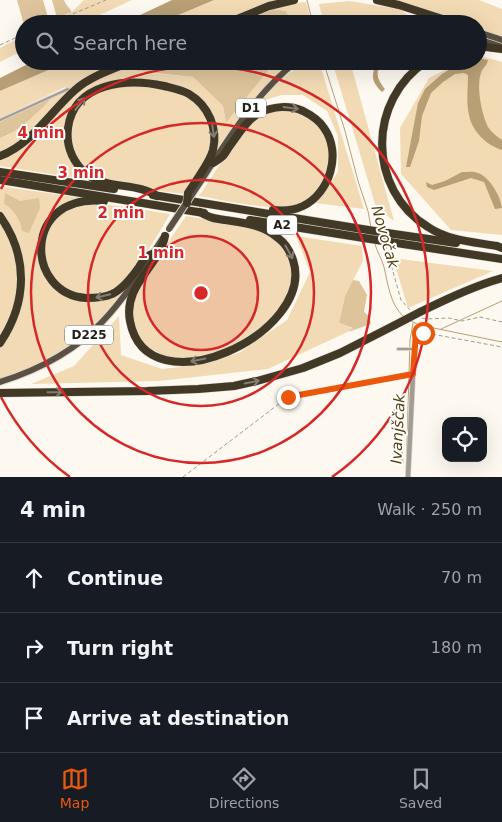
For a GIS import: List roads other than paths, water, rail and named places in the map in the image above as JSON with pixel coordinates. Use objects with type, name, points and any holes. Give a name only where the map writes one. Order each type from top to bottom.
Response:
[{"type":"highway","points":[[248,15],[270,6],[294,0]]},
{"type":"highway","points":[[377,0],[430,15]]},
{"type":"highway","points":[[487,47],[502,48]]},
{"type":"highway","points":[[0,156],[25,142],[84,83],[111,70]]},
{"type":"highway","points":[[416,70],[408,76],[396,92],[387,110],[384,123],[382,145],[384,165],[398,199],[407,210],[428,228],[451,238],[498,246],[502,249]]},
{"type":"highway","points":[[156,196],[148,190],[109,184],[89,176],[75,161],[70,152],[68,141],[69,121],[77,105],[83,98],[95,90],[116,84],[142,83],[158,85],[189,94],[207,112],[214,130],[213,150],[199,181],[188,193],[186,203]]},
{"type":"highway","points":[[213,163],[223,156],[244,126],[252,118],[267,110],[278,107],[290,107],[312,116],[325,129],[329,138],[333,155],[332,166],[328,180],[319,195],[312,201],[289,210],[241,205],[226,207]]},
{"type":"highway","name":"A2","points":[[0,172],[502,249]]},
{"type":"highway","name":"A2","points":[[0,180],[388,243],[502,259]]},
{"type":"highway","points":[[150,204],[139,207],[96,200],[72,204],[65,207],[52,218],[44,231],[41,248],[44,265],[50,278],[57,286],[71,295],[88,298],[112,294],[117,291],[128,281],[145,258],[152,254]]},
{"type":"highway","points":[[167,232],[163,246],[140,280],[131,298],[129,311],[134,336],[148,353],[162,360],[183,362],[194,362],[219,355],[240,346],[266,327],[276,317],[290,297],[295,279],[294,264],[291,255],[280,239],[264,229],[254,225],[211,218],[200,212]]},
{"type":"highway","points":[[0,216],[8,228],[18,252],[22,280],[13,321],[0,343]]},
{"type":"highway","points":[[0,393],[212,388],[257,381],[302,368],[340,353],[462,292],[502,278]]},
{"type":"main road","points":[[487,35],[502,40]]},
{"type":"main road","points":[[487,42],[502,48]]},
{"type":"main road","name":"D1","points":[[199,181],[251,107],[270,85],[287,70]]},
{"type":"main road","points":[[167,232],[186,203]]},
{"type":"main road","name":"D225","points":[[0,382],[45,365],[73,348],[90,334],[114,309],[167,232]]},
{"type":"street","points":[[408,477],[413,377]]},
{"type":"lane","points":[[0,120],[68,88]]},
{"type":"lane","points":[[406,379],[413,377],[416,332],[423,333]]},
{"type":"lane","points":[[398,349],[414,349]]},
{"type":"waterway","name":"Novočak","points":[[307,0],[311,15]]},
{"type":"waterway","name":"Novočak","points":[[326,70],[368,211],[371,228]]},
{"type":"waterway","name":"Novočak","points":[[375,244],[383,264],[392,300],[403,316]]},
{"type":"waterway","points":[[441,329],[502,301]]},
{"type":"waterway","name":"Novočak","points":[[411,321],[419,325],[502,342]]},
{"type":"waterway","name":"Ivanjščak","points":[[406,477],[410,340],[413,323]]}]
